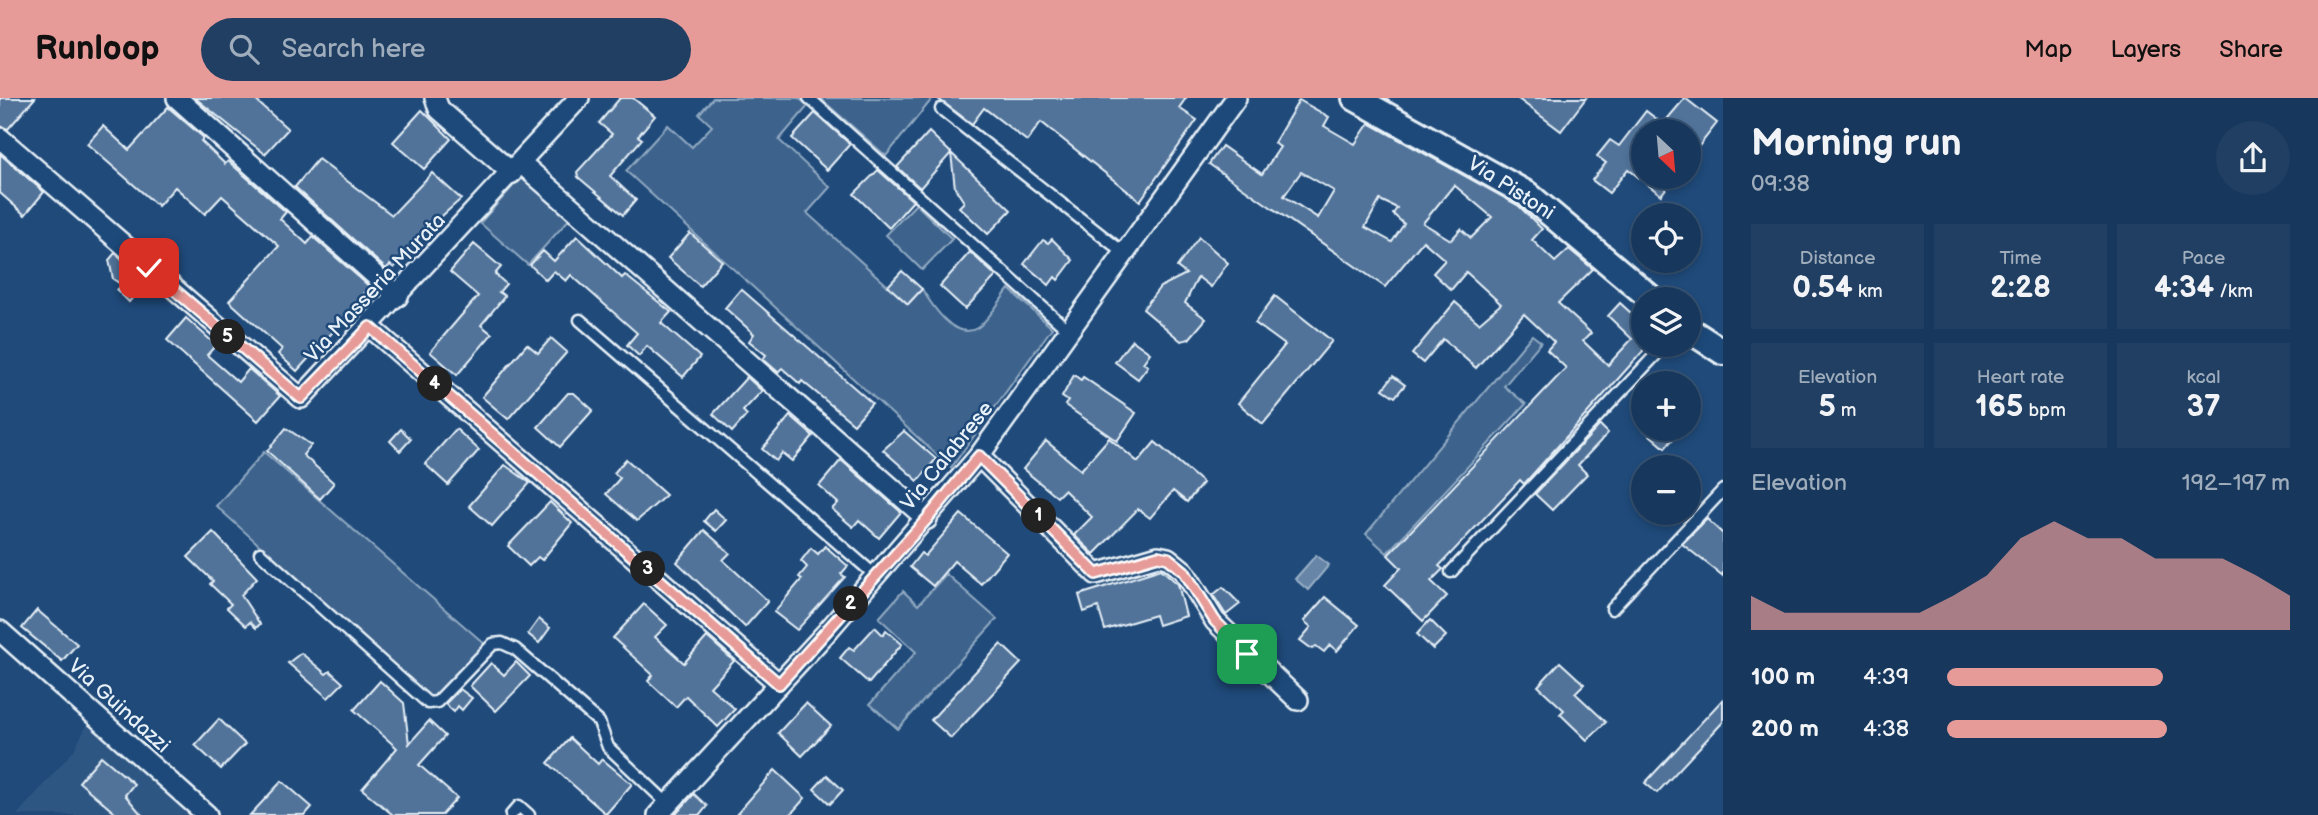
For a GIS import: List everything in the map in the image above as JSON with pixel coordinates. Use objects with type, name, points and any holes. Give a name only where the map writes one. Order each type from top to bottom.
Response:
[{"type":"street","points":[[177,98],[398,296]]},
{"type":"street","points":[[435,98],[439,109],[517,168],[927,519]]},
{"type":"street","name":"Via Masseria Murata","points":[[0,138],[298,397],[305,397],[579,98]]},
{"type":"street","name":"Via Calabrese","points":[[663,810],[876,577],[979,456],[1236,98]]},
{"type":"street","name":"Via Pistoni","points":[[1355,98],[1527,194],[1638,287]]},
{"type":"street","points":[[370,327],[779,684]]},
{"type":"street","points":[[1701,338],[1723,352]]},
{"type":"street","points":[[979,456],[1096,574],[1158,556],[1178,565],[1215,621],[1298,700]]},
{"type":"street","name":"Via Guindazzi","points":[[0,631],[207,815]]},
{"type":"lane","points":[[809,98],[1069,331]]},
{"type":"lane","points":[[941,109],[1125,253]]},
{"type":"lane","points":[[580,320],[876,577]]},
{"type":"lane","points":[[1451,572],[1654,357]]},
{"type":"lane","points":[[1612,609],[1723,490]]},
{"type":"lane","points":[[260,553],[428,703],[437,702],[494,645],[502,643],[515,649],[599,722],[608,747],[663,810]]},
{"type":"lane","points":[[511,815],[519,806],[528,815]]},
{"type":"shaded area","points":[[713,98],[799,98],[808,106],[779,140],[830,187],[807,213],[908,304],[922,289],[952,326],[969,331],[986,320],[1009,289],[1052,328],[951,468],[626,171],[668,125],[692,147],[712,126],[699,114]]},
{"type":"shaded area","points":[[820,98],[931,98],[932,99],[886,156]]},
{"type":"shaded area","points":[[524,174],[572,216],[528,265],[480,223]]},
{"type":"shaded area","points":[[916,204],[952,239],[922,270],[886,235]]},
{"type":"shaded area","points":[[1532,335],[1541,342],[1504,386],[1526,404],[1387,553],[1366,534]]},
{"type":"shaded area","points":[[264,452],[486,645],[437,697],[429,698],[216,506]]},
{"type":"shaded area","points":[[1316,555],[1329,565],[1308,590],[1295,579]]},
{"type":"shaded area","points":[[946,574],[997,619],[898,729],[870,704],[916,652],[879,618],[903,591],[918,605]]},
{"type":"shaded area","points":[[87,725],[189,815],[17,815],[74,750]]},
{"type":"building","points":[[0,98],[35,98],[8,129],[0,126]]},
{"type":"building","points":[[195,98],[253,98],[288,129],[265,154]]},
{"type":"building","points":[[620,98],[633,98],[655,116],[638,136],[642,139],[610,176],[636,200],[623,215],[578,177],[577,172],[612,134],[599,123]]},
{"type":"building","points":[[937,98],[1186,98],[1179,108],[1197,120],[1140,201],[1041,122],[1027,141],[984,108],[972,124]]},
{"type":"building","points":[[1517,98],[1586,98],[1561,131]]},
{"type":"building","points":[[1685,98],[1717,123],[1701,144],[1701,119],[1667,119]]},
{"type":"building","points":[[1299,100],[1329,117],[1324,126],[1355,144],[1369,123],[1519,206],[1542,229],[1532,240],[1555,262],[1569,249],[1593,269],[1558,303],[1591,333],[1583,341],[1608,365],[1631,340],[1631,357],[1638,357],[1524,484],[1520,480],[1439,566],[1443,569],[1431,581],[1447,596],[1423,621],[1385,585],[1401,568],[1388,555],[1566,368],[1547,350],[1554,342],[1524,314],[1476,368],[1443,339],[1423,363],[1412,354],[1455,302],[1479,323],[1501,304],[1466,272],[1451,290],[1433,273],[1445,260],[1423,241],[1385,287],[1209,164],[1222,146],[1262,174],[1280,147],[1274,143]],"holes":[[[1301,172],[1334,191],[1318,218],[1284,196]],[[1454,185],[1492,217],[1471,238],[1461,229],[1451,240],[1423,223]],[[1380,200],[1397,208],[1393,214],[1404,224],[1392,242],[1365,227]]]},
{"type":"building","points":[[168,107],[204,138],[201,141],[225,164],[228,161],[286,212],[280,219],[307,244],[313,237],[370,287],[362,296],[364,298],[297,371],[278,354],[282,349],[229,301],[279,246],[222,196],[205,214],[175,187],[158,206],[87,144],[103,126],[129,150]]},
{"type":"building","points":[[422,110],[451,139],[424,169],[393,142]]},
{"type":"building","points":[[1646,111],[1656,119],[1640,119]]},
{"type":"building","points":[[815,113],[850,144],[827,170],[792,138]]},
{"type":"building","points":[[1631,130],[1631,171],[1628,169],[1609,193],[1592,180],[1606,163],[1597,156],[1610,140],[1619,146]]},
{"type":"building","points":[[929,132],[1011,210],[988,234],[959,207],[964,202],[955,188],[951,153],[920,188],[897,167]]},
{"type":"building","points":[[0,154],[44,192],[25,215],[0,193]]},
{"type":"building","points":[[318,159],[392,215],[432,173],[461,199],[433,224],[394,268],[390,265],[386,269],[295,187]]},
{"type":"building","points":[[878,170],[913,201],[889,228],[854,194]]},
{"type":"building","points":[[1653,189],[1666,189],[1661,195]]},
{"type":"building","points":[[690,233],[722,261],[700,286],[668,258]]},
{"type":"building","points":[[577,236],[622,278],[625,275],[671,312],[661,323],[700,357],[683,377],[647,346],[639,356],[627,345],[637,333],[571,275],[566,281],[554,271],[546,280],[530,265],[543,251],[554,261]]},
{"type":"building","points":[[1199,237],[1228,263],[1211,287],[1198,277],[1185,303],[1206,319],[1189,339],[1181,341],[1143,309],[1160,287],[1186,274],[1177,267]]},
{"type":"building","points":[[1052,239],[1073,260],[1058,280],[1055,277],[1049,285],[1024,264],[1043,240],[1048,243]]},
{"type":"building","points":[[474,244],[501,267],[495,274],[506,284],[499,292],[505,296],[481,325],[492,334],[457,375],[430,352],[478,296],[450,272]]},
{"type":"building","points":[[970,252],[996,276],[965,309],[940,286]]},
{"type":"building","points":[[115,253],[147,281],[129,302],[117,290],[122,285],[113,279],[109,260]]},
{"type":"building","points":[[902,271],[922,289],[908,304],[888,286]]},
{"type":"building","points":[[741,289],[872,403],[854,424],[802,381],[800,384],[782,368],[778,372],[763,359],[766,355],[749,341],[754,334],[725,308]]},
{"type":"building","points":[[1275,296],[1332,341],[1263,424],[1238,403],[1285,345],[1255,323]]},
{"type":"building","points":[[1620,303],[1631,313],[1631,338],[1608,316]]},
{"type":"building","points":[[186,318],[216,345],[207,355],[238,382],[249,369],[280,396],[258,421],[167,340]]},
{"type":"building","points":[[551,338],[567,352],[508,419],[482,397],[527,344],[538,353]]},
{"type":"building","points":[[1132,340],[1150,353],[1143,363],[1148,366],[1138,379],[1115,362]]},
{"type":"building","points":[[1074,375],[1081,380],[1083,377],[1136,413],[1117,441],[1065,405],[1068,401],[1062,397]]},
{"type":"building","points":[[1393,376],[1405,385],[1395,397],[1383,389]]},
{"type":"building","points":[[747,377],[762,391],[743,411],[747,415],[732,432],[713,414]]},
{"type":"building","points":[[568,393],[574,393],[593,410],[560,447],[538,427]]},
{"type":"building","points":[[790,416],[813,436],[792,461],[782,453],[776,461],[762,449]]},
{"type":"building","points":[[1600,425],[1608,433],[1578,465],[1587,474],[1552,510],[1535,494]]},
{"type":"building","points":[[286,428],[311,445],[303,455],[334,483],[320,499],[267,451]]},
{"type":"building","points":[[401,429],[411,439],[400,451],[390,441]]},
{"type":"building","points":[[456,429],[479,450],[448,485],[425,464]]},
{"type":"building","points":[[904,431],[936,459],[918,481],[883,450]]},
{"type":"building","points":[[1109,438],[1138,462],[1155,442],[1203,483],[1187,502],[1173,491],[1150,518],[1138,509],[1094,554],[1074,535],[1092,517],[1064,490],[1057,497],[1023,469],[1046,441],[1081,470]]},
{"type":"building","points":[[1657,441],[1671,441],[1665,448]]},
{"type":"building","points":[[626,459],[666,495],[637,521],[606,494],[620,478],[614,473]]},
{"type":"building","points":[[841,460],[901,512],[879,538],[859,520],[853,527],[832,509],[838,503],[819,486]]},
{"type":"building","points":[[505,465],[530,483],[492,526],[469,506]]},
{"type":"building","points":[[550,502],[572,523],[542,560],[538,557],[529,566],[508,546]]},
{"type":"building","points":[[714,509],[726,520],[716,531],[704,521]]},
{"type":"building","points":[[961,514],[1007,553],[981,584],[954,561],[933,586],[910,567],[921,553],[925,556]]},
{"type":"building","points":[[1707,519],[1723,534],[1723,576],[1682,544]]},
{"type":"building","points":[[704,530],[730,553],[723,560],[768,601],[745,627],[677,562]]},
{"type":"building","points":[[213,532],[257,578],[241,595],[260,624],[256,628],[250,622],[246,626],[227,608],[231,604],[210,584],[213,581],[188,557]]},
{"type":"building","points":[[825,546],[848,566],[841,574],[845,577],[797,630],[774,612],[802,579],[799,577],[807,567],[801,561],[811,548],[818,554]]},
{"type":"building","points":[[1161,569],[1178,584],[1186,616],[1158,625],[1155,615],[1105,630],[1098,607],[1084,612],[1079,595]]},
{"type":"building","points":[[1223,587],[1240,604],[1226,615],[1213,595]]},
{"type":"building","points":[[1325,597],[1359,625],[1337,651],[1330,645],[1324,652],[1316,646],[1312,649],[1300,640],[1311,627],[1304,621]]},
{"type":"building","points":[[644,604],[667,625],[655,637],[684,663],[707,637],[734,661],[710,687],[735,709],[718,727],[686,696],[676,707],[648,681],[653,675],[613,638]]},
{"type":"building","points":[[37,610],[77,644],[62,661],[22,628]]},
{"type":"building","points":[[539,619],[550,628],[539,643],[528,634]]},
{"type":"building","points":[[1430,620],[1446,636],[1433,649],[1417,634]]},
{"type":"building","points":[[875,627],[883,635],[886,630],[902,644],[869,683],[840,658],[849,647],[854,650]]},
{"type":"building","points":[[1001,644],[1021,663],[951,738],[931,720]]},
{"type":"building","points":[[301,653],[326,674],[330,671],[343,683],[328,698],[288,663]]},
{"type":"building","points":[[516,662],[530,676],[496,711],[470,686],[491,663],[504,675]]},
{"type":"building","points":[[1560,662],[1584,684],[1575,693],[1606,722],[1587,740],[1560,714],[1564,710],[1538,686]]},
{"type":"building","points":[[380,681],[404,703],[409,744],[429,721],[445,736],[419,765],[457,798],[442,815],[393,815],[362,789],[397,748],[354,710]]},
{"type":"building","points":[[460,689],[472,698],[462,710],[458,706],[454,712],[445,704]]},
{"type":"building","points":[[1723,699],[1723,722],[1657,793],[1645,783]]},
{"type":"building","points":[[806,703],[831,726],[802,756],[778,733]]},
{"type":"building","points":[[219,719],[245,744],[221,769],[195,745]]},
{"type":"building","points":[[570,738],[598,764],[602,759],[632,784],[606,814],[548,763]]},
{"type":"building","points":[[101,756],[134,784],[125,795],[142,815],[117,815],[79,782]]},
{"type":"building","points":[[775,770],[805,798],[790,815],[736,815]]},
{"type":"building","points":[[827,775],[843,790],[830,804],[814,789]]},
{"type":"building","points":[[282,781],[312,807],[305,815],[250,815]]},
{"type":"building","points":[[694,794],[707,806],[700,815],[675,815]]},
{"type":"route","points":[[149,268],[301,398],[305,397],[370,327],[779,684],[927,519],[979,456],[1096,574],[1105,574],[1158,556],[1168,558],[1178,565],[1207,611],[1247,654]]}]
